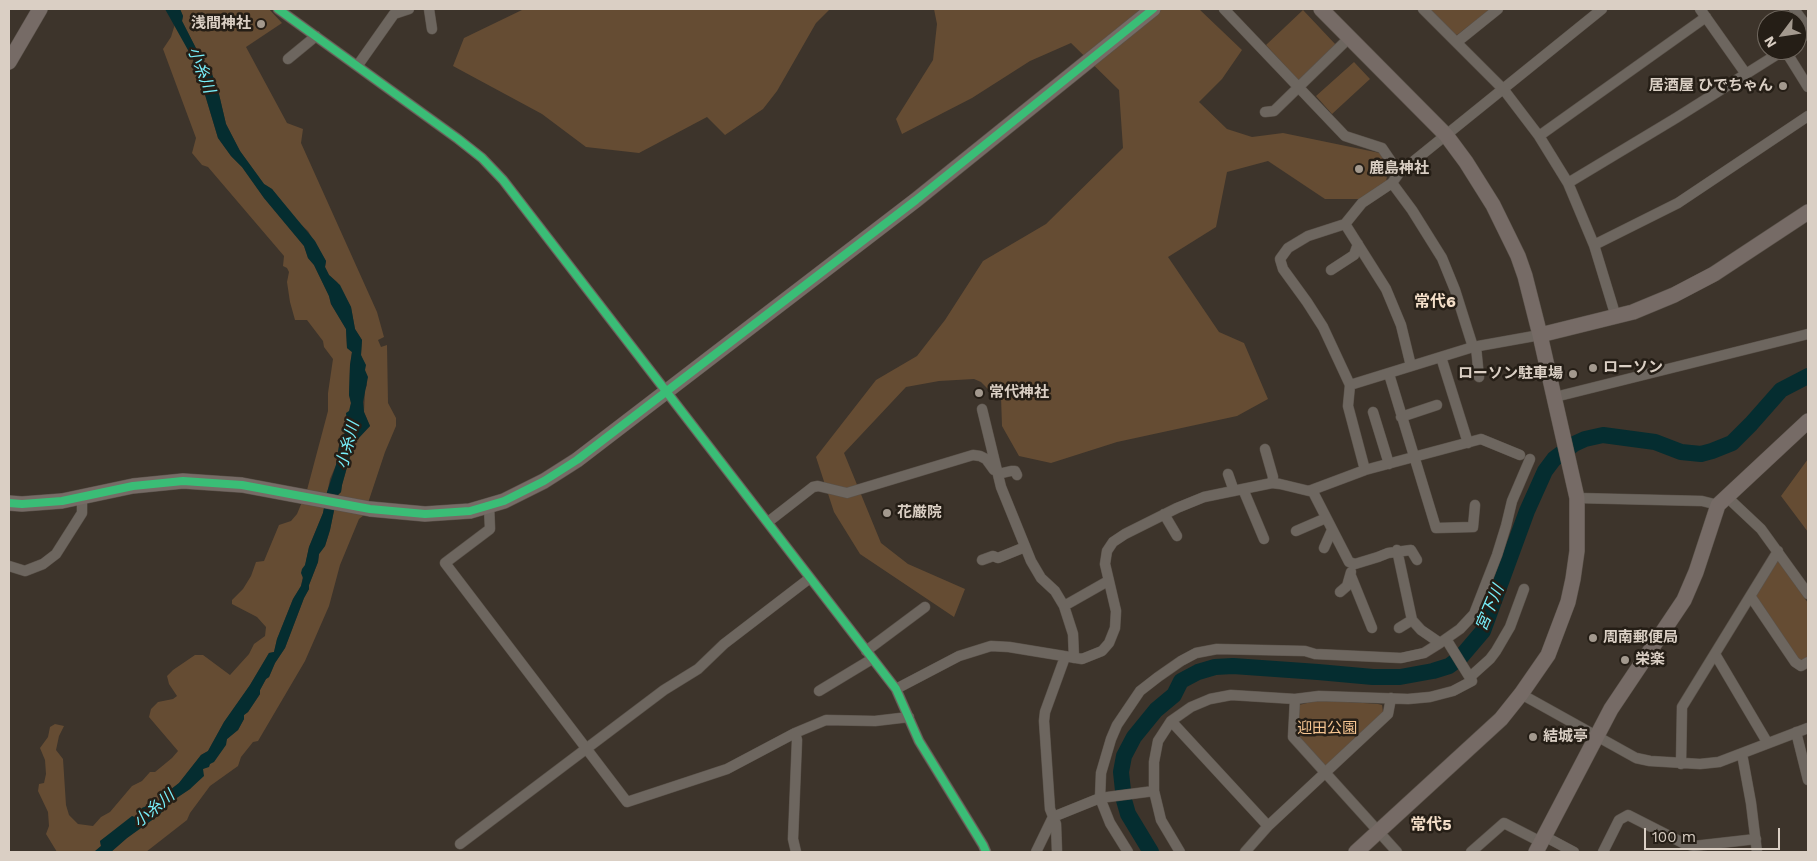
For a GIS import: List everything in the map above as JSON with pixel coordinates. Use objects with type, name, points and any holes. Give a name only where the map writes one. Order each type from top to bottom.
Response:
[{"type":"street","points":[[9,62],[40,9]]},
{"type":"street","points":[[278,9],[358,65],[482,158],[503,180],[896,689],[920,741],[984,850]]},
{"type":"street","points":[[358,65],[393,11],[409,9]]},
{"type":"street","points":[[429,9],[432,29]]},
{"type":"street","points":[[9,502],[44,503],[133,486],[183,482],[242,485],[370,509],[424,514],[470,511],[504,502],[544,481],[577,460],[916,200],[1153,9]]},
{"type":"street","points":[[1224,9],[1344,136],[1385,150],[1399,173]]},
{"type":"street","points":[[1321,9],[1446,135],[1476,178],[1507,232],[1520,262],[1540,334],[1577,498],[1577,551],[1574,579],[1568,602],[1548,654],[1521,694],[1501,719],[1356,852]]},
{"type":"street","points":[[1423,9],[1504,90],[1539,136],[1568,183],[1594,245],[1616,317]]},
{"type":"street","points":[[1457,42],[1498,9]]},
{"type":"street","points":[[1365,470],[1348,406],[1350,385],[1323,327],[1308,302],[1283,269],[1280,259],[1288,248],[1308,236],[1345,224],[1362,203],[1392,184],[1399,173],[1602,9]]},
{"type":"street","points":[[1794,9],[1808,28]]},
{"type":"street","points":[[1539,136],[1703,13],[1746,74]]},
{"type":"street","points":[[288,59],[316,36]]},
{"type":"street","points":[[1265,112],[1274,111],[1349,38]]},
{"type":"street","points":[[1568,183],[1768,60]]},
{"type":"street","points":[[1790,60],[1808,87]]},
{"type":"street","points":[[1594,245],[1678,203],[1808,116]]},
{"type":"street","points":[[1392,184],[1412,210],[1442,258],[1474,347],[1479,377]]},
{"type":"street","points":[[1350,385],[1474,347],[1616,317],[1653,305],[1696,284],[1808,212]]},
{"type":"street","points":[[1345,224],[1386,289],[1401,325],[1411,366]]},
{"type":"street","points":[[1331,270],[1354,255],[1358,244]]},
{"type":"street","points":[[1555,397],[1808,334]]},
{"type":"street","points":[[1441,358],[1468,443]]},
{"type":"street","points":[[1389,374],[1436,528],[1473,527],[1475,506]]},
{"type":"street","points":[[1401,417],[1437,405]]},
{"type":"street","points":[[982,410],[998,475],[1025,547],[1041,578],[1055,591],[1064,606],[1073,634],[1069,657],[1045,712],[1044,721],[1050,809],[1056,824],[1057,852]]},
{"type":"street","points":[[1373,412],[1389,464]]},
{"type":"street","points":[[1540,844],[1612,709],[1684,600],[1722,501],[1808,421]]},
{"type":"street","points":[[896,689],[959,656],[991,646],[1009,647],[1082,659],[1102,651],[1109,643],[1116,628],[1116,611],[1105,564],[1107,551],[1113,542],[1126,534],[1164,514],[1204,497],[1272,483],[1303,491],[1312,490],[1365,470],[1481,439],[1525,457],[1497,555],[1474,614],[1445,642],[1424,652],[1401,658],[1229,648],[1196,653],[1158,676],[1140,691],[1117,725],[1111,739],[1102,774],[1102,798],[1110,823],[1128,852]]},
{"type":"street","points":[[1265,449],[1273,477],[1272,483]]},
{"type":"street","points":[[768,522],[813,487],[818,486],[847,493],[973,455],[986,459],[998,475]]},
{"type":"street","points":[[998,475],[1012,471],[1015,471],[1017,475]]},
{"type":"street","points":[[1228,474],[1264,539]]},
{"type":"street","points":[[1312,490],[1348,562],[1351,564],[1351,576],[1347,586],[1340,592]]},
{"type":"street","points":[[9,566],[25,571],[43,564],[56,554],[82,513],[82,497]]},
{"type":"street","points":[[1577,498],[1722,501],[1761,529],[1808,594]]},
{"type":"street","points":[[489,506],[490,529],[445,563],[627,802],[727,769],[795,733],[826,720],[875,721],[909,717]]},
{"type":"street","points":[[1164,514],[1177,536]]},
{"type":"street","points":[[1296,531],[1326,518]]},
{"type":"street","points":[[1324,548],[1332,530]]},
{"type":"street","points":[[982,560],[993,556],[998,558],[1025,547]]},
{"type":"street","points":[[1351,564],[1397,550],[1411,550],[1416,560]]},
{"type":"street","points":[[1180,852],[1161,820],[1152,791],[1154,762],[1158,741],[1171,721],[1191,707],[1210,699],[1231,695],[1295,699],[1320,696],[1430,697],[1453,691],[1472,681],[1445,642],[1421,630],[1412,620],[1397,550]]},
{"type":"street","points":[[1681,764],[1682,707],[1778,550]]},
{"type":"street","points":[[1351,576],[1372,628]]},
{"type":"street","points":[[460,844],[664,690],[698,669],[724,644],[810,578]]},
{"type":"street","points":[[1064,606],[1108,581]]},
{"type":"street","points":[[1469,676],[1490,659],[1496,651],[1510,627],[1524,588]]},
{"type":"street","points":[[1751,597],[1795,662],[1801,666],[1808,662]]},
{"type":"street","points":[[819,691],[869,655],[925,607]]},
{"type":"street","points":[[1400,628],[1412,620]]},
{"type":"street","points":[[1715,654],[1767,742]]},
{"type":"street","points":[[1521,694],[1636,758],[1650,761],[1681,764],[1719,762],[1767,742],[1808,728]]},
{"type":"street","points":[[1245,852],[1268,826],[1388,714],[1391,698]]},
{"type":"street","points":[[1295,699],[1293,737],[1397,852]]},
{"type":"street","points":[[1171,721],[1268,826]]},
{"type":"street","points":[[1796,732],[1808,780]]},
{"type":"street","points":[[795,733],[797,740],[793,840],[796,852]]},
{"type":"street","points":[[1742,754],[1757,852]]},
{"type":"street","points":[[1036,852],[1053,817],[1102,798],[1152,791]]},
{"type":"street","points":[[1603,852],[1620,820],[1628,815],[1686,844],[1694,846],[1756,839]]},
{"type":"street","points":[[1471,852],[1504,823],[1540,844],[1574,852]]},
{"type":"green space","points":[[180,9],[269,9],[282,23],[246,47],[287,123],[303,129],[301,143],[377,312],[384,337],[378,340],[381,347],[387,345],[388,403],[396,418],[396,426],[385,452],[364,515],[359,519],[340,565],[329,606],[305,661],[258,741],[253,742],[241,757],[238,766],[210,786],[187,820],[146,852],[111,852],[159,815],[172,801],[190,789],[227,739],[238,730],[244,715],[260,694],[260,690],[285,648],[309,589],[319,554],[325,546],[337,496],[341,492],[355,442],[370,426],[364,412],[367,385],[361,355],[362,340],[355,329],[351,307],[337,282],[329,275],[325,267],[326,261],[308,231],[296,220],[272,189],[264,184],[240,151],[226,124],[212,74],[201,58],[182,21],[183,16]]},
{"type":"green space","points":[[524,9],[830,9],[816,23],[777,91],[763,109],[725,135],[707,117],[639,153],[586,147],[542,114],[453,66],[464,38]]},
{"type":"green space","points":[[934,9],[1199,9],[1242,50],[1222,79],[1199,102],[1227,129],[1252,137],[1283,133],[1380,153],[1388,170],[1386,182],[1361,199],[1325,199],[1268,161],[1227,172],[1216,227],[1168,257],[1219,332],[1244,343],[1268,399],[1237,416],[1117,442],[1051,463],[1019,456],[1002,426],[1001,397],[991,392],[981,382],[974,379],[939,381],[906,387],[844,453],[881,543],[908,564],[965,589],[954,617],[860,554],[834,512],[816,457],[876,380],[917,356],[945,320],[983,261],[1046,224],[1123,148],[1119,90],[1071,43],[1030,61],[972,98],[902,134],[896,119],[933,60],[937,24]]},
{"type":"green space","points":[[1428,9],[1491,9],[1457,35]]},
{"type":"green space","points":[[1303,10],[1336,45],[1299,81],[1266,45]]},
{"type":"green space","points":[[175,24],[193,58],[218,138],[304,246],[308,258],[314,265],[329,296],[331,304],[346,329],[347,348],[352,352],[349,395],[351,403],[348,425],[340,440],[336,465],[330,479],[323,513],[309,547],[301,586],[293,599],[277,639],[274,652],[269,653],[250,685],[224,722],[208,751],[201,755],[179,783],[161,797],[159,801],[142,808],[139,815],[100,841],[101,846],[94,852],[57,852],[46,834],[49,826],[48,812],[38,791],[39,784],[44,783],[46,774],[45,760],[40,748],[48,737],[50,727],[55,724],[64,726],[59,736],[56,750],[63,759],[66,805],[69,815],[78,824],[93,826],[101,817],[110,812],[132,786],[142,781],[150,772],[155,772],[172,758],[178,751],[149,717],[151,709],[158,702],[173,699],[177,696],[169,684],[167,676],[195,655],[203,655],[230,675],[249,654],[254,644],[265,636],[266,627],[257,617],[232,604],[232,600],[243,589],[251,576],[256,562],[264,561],[279,525],[291,521],[297,514],[307,490],[328,411],[328,393],[333,359],[324,347],[323,341],[307,320],[295,320],[287,282],[289,272],[283,266],[284,256],[208,167],[202,165],[192,153],[196,138],[163,49],[171,37]]},
{"type":"green space","points":[[1354,62],[1370,79],[1332,114],[1316,96]]},
{"type":"green space","points":[[1808,459],[1808,532],[1781,496]]},
{"type":"green space","points":[[1779,561],[1808,603],[1808,658],[1803,662],[1799,660],[1755,595],[1775,562]]},
{"type":"green space","name":"迎田公園","points":[[1319,700],[1378,704],[1382,705],[1383,712],[1328,766],[1324,767],[1297,737],[1299,705]]},
{"type":"water","name":"小糸川","points":[[165,9],[180,9],[183,16],[182,21],[201,58],[212,74],[226,124],[240,151],[264,184],[272,189],[315,241],[326,261],[325,267],[329,275],[340,285],[351,307],[355,329],[362,340],[361,355],[366,365],[365,370],[368,377],[363,402],[364,412],[370,426],[355,442],[341,492],[337,496],[325,546],[319,554],[309,589],[285,648],[260,690],[260,694],[244,715],[238,730],[227,739],[226,745],[214,762],[209,767],[203,769],[204,776],[190,789],[172,801],[159,815],[111,852],[94,852],[101,846],[100,841],[132,816],[138,815],[142,808],[159,801],[161,797],[179,783],[201,755],[208,751],[224,722],[250,685],[269,653],[274,652],[277,639],[293,599],[301,586],[303,578],[302,569],[323,513],[327,492],[336,465],[340,439],[345,433],[343,428],[347,425],[346,413],[349,411],[351,403],[349,395],[352,352],[347,348],[346,329],[331,304],[329,296],[314,265],[308,258],[304,246],[218,138],[193,59]]},
{"type":"water","points":[[1808,375],[1808,380],[1772,401],[1770,399],[1769,397],[1780,387],[1790,381]]},
{"type":"waterway","name":"宮下川","points":[[1151,852],[1128,814],[1124,800],[1121,772],[1124,756],[1134,737],[1156,710],[1174,695],[1181,681],[1198,672],[1215,667],[1233,666],[1373,677],[1400,677],[1449,666],[1460,658],[1483,631],[1527,511],[1545,471],[1554,459],[1574,444],[1585,439],[1603,435],[1655,442],[1681,452],[1701,454],[1712,451],[1732,443],[1781,390],[1808,376]]},
{"type":"cycle path","points":[[278,9],[458,139],[482,158],[503,180],[896,689],[919,741],[986,852]]},
{"type":"cycle path","points":[[9,503],[62,501],[133,486],[183,481],[242,485],[370,509],[425,514],[470,511],[504,501],[544,481],[577,460],[916,200],[1153,9]]},
{"type":"place","name":"浅間神社","points":[[261,24]]},
{"type":"place","name":"居酒屋 ひでちゃん","points":[[1783,86]]},
{"type":"place","name":"鹿島神社","points":[[1359,169]]},
{"type":"place","name":"ローソン","points":[[1593,368]]},
{"type":"place","name":"ローソン駐車場","points":[[1573,374]]},
{"type":"place","name":"常代神社","points":[[979,393]]},
{"type":"place","name":"花厳院","points":[[887,513]]},
{"type":"place","name":"周南郵便局","points":[[1593,638]]},
{"type":"place","name":"栄楽","points":[[1625,660]]},
{"type":"place","name":"結城亭","points":[[1533,737]]},
{"type":"district","name":"常代6","points":[[1435,302]]},
{"type":"district","name":"常代5","points":[[1431,825]]}]
